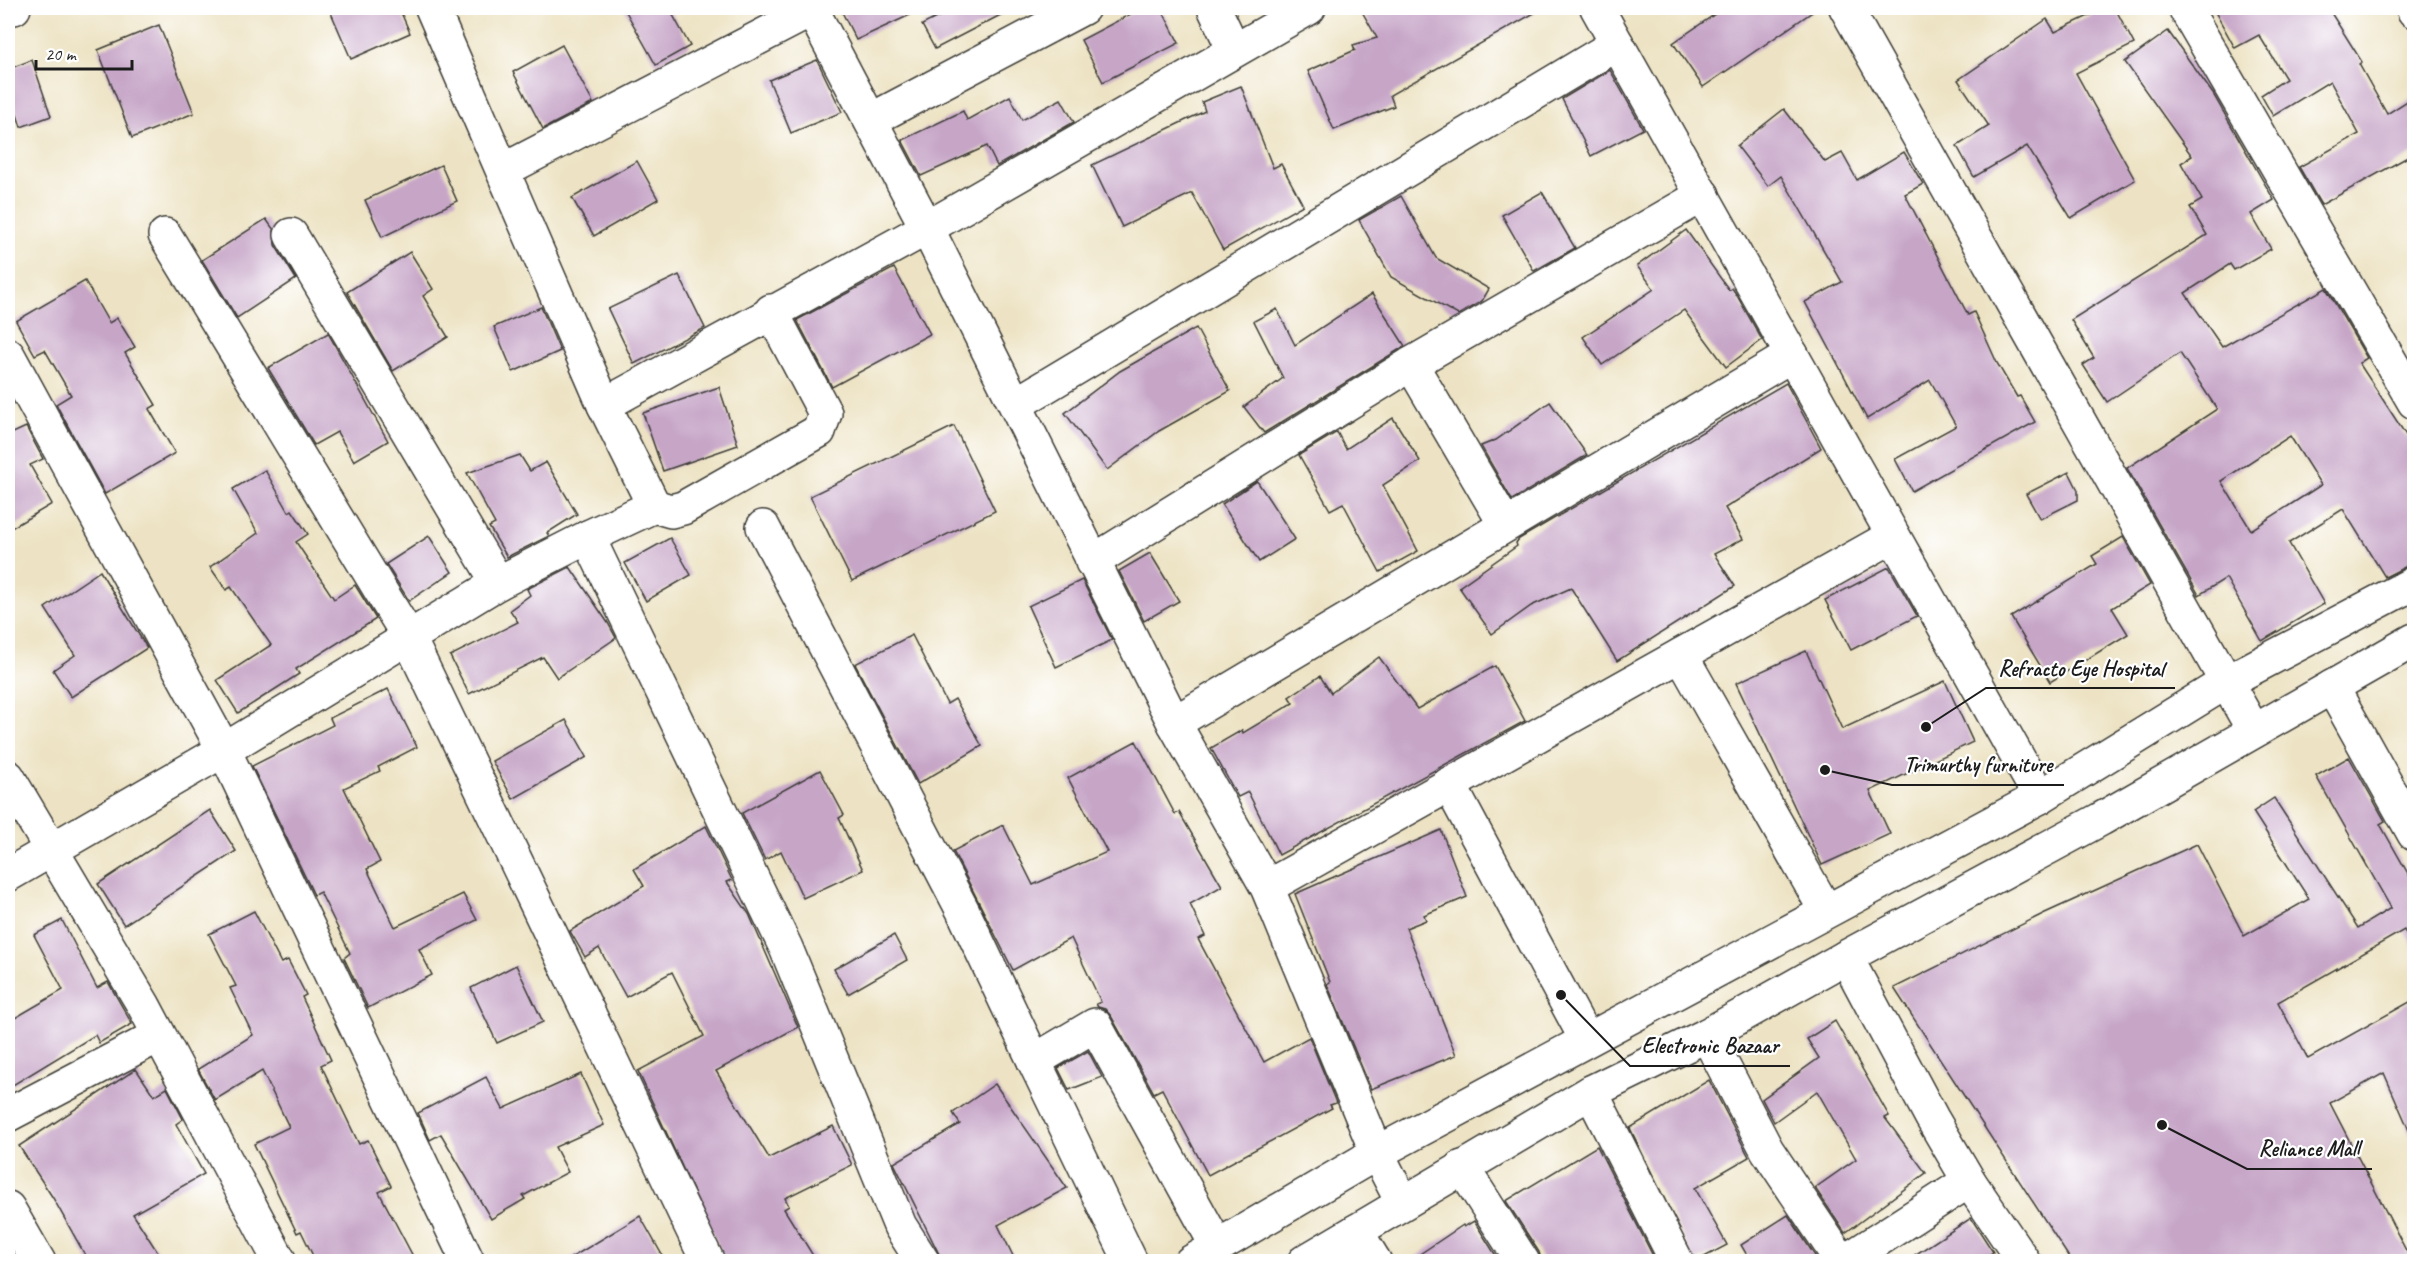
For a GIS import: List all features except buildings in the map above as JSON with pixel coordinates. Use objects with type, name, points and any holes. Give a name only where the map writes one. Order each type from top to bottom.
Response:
[{"type":"street","points":[[8,9],[14,8]]},
{"type":"street","points":[[432,8],[604,405],[654,506]]},
{"type":"street","points":[[871,120],[1083,8]]},
{"type":"street","points":[[1214,8],[1234,50]]},
{"type":"street","points":[[604,405],[771,311],[927,228],[1309,8]]},
{"type":"street","points":[[1597,8],[2040,797]]},
{"type":"street","points":[[1846,8],[2228,681],[2254,731]]},
{"type":"street","points":[[2185,8],[2415,402]]},
{"type":"street","points":[[504,170],[811,9],[927,228],[1174,723],[1267,887],[1377,1153],[1402,1202]]},
{"type":"street","points":[[1016,404],[1617,44]]},
{"type":"street","points":[[1092,562],[1411,364],[1703,195]]},
{"type":"street","points":[[165,235],[408,636],[708,1262]]},
{"type":"street","points":[[291,236],[498,583]]},
{"type":"street","points":[[8,875],[224,750],[498,583],[654,506],[671,511],[683,508],[819,431],[825,413],[771,311]]},
{"type":"street","points":[[8,355],[224,750],[468,1262]]},
{"type":"street","points":[[1174,723],[1792,355]]},
{"type":"street","points":[[1411,364],[1505,524]]},
{"type":"street","points":[[764,527],[963,911],[1131,1262]]},
{"type":"street","points":[[1267,887],[1893,536]]},
{"type":"street","points":[[588,537],[786,948],[900,1226],[923,1262]]},
{"type":"street","points":[[1034,1061],[1095,1025],[1204,1254],[1377,1153],[2040,797],[2228,681],[2415,583]]},
{"type":"street","points":[[1304,1262],[1591,1092],[1707,1035],[2091,824],[2415,640]]},
{"type":"street","points":[[1681,655],[1826,911]]},
{"type":"street","points":[[2332,687],[2415,834]]},
{"type":"street","points":[[8,777],[144,1006],[280,1262]]},
{"type":"street","points":[[1449,784],[1586,1039]]},
{"type":"street","points":[[1846,957],[1932,1118],[1969,1181],[2024,1262]]},
{"type":"street","points":[[1707,1035],[1767,1150],[1843,1262],[1969,1181]]},
{"type":"street","points":[[8,1115],[158,1036]]},
{"type":"street","points":[[1591,1092],[1677,1262]]},
{"type":"street","points":[[1462,1167],[1523,1262]]},
{"type":"street","points":[[8,1208],[39,1262]]},
{"type":"street","points":[[1356,1231],[1375,1262]]},
{"type":"place","name":"Refracto Eye Hospital","points":[[1926,727]]},
{"type":"place","name":"Trimurthy furniture","points":[[1825,770]]},
{"type":"place","name":"Electronic Bazaar","points":[[1561,995]]},
{"type":"place","name":"Reliance Mall","points":[[2162,1125]]}]
